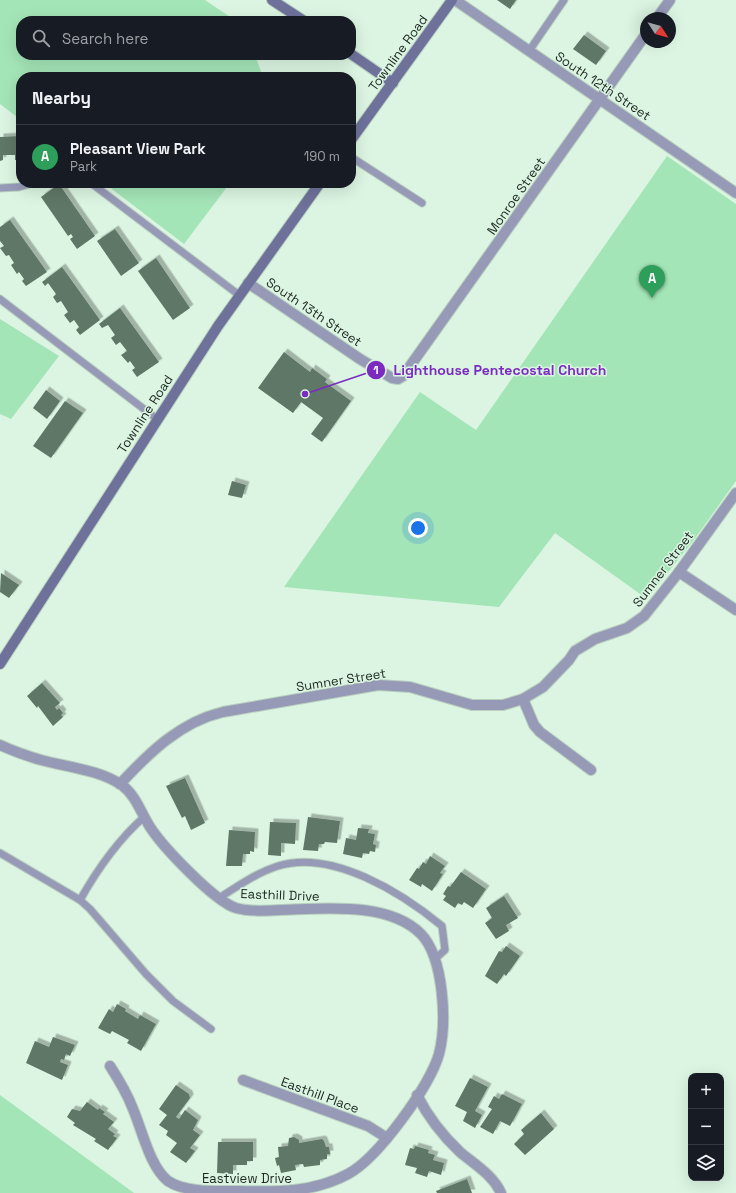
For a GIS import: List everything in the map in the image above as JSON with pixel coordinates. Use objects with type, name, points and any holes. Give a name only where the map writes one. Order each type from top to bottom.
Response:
[{"type":"street","points":[[272,0],[296,16]]},
{"type":"street","name":"Townline Road","points":[[356,133],[452,0]]},
{"type":"street","name":"South 12th Street","points":[[455,0],[736,193]]},
{"type":"street","points":[[661,12],[670,0]]},
{"type":"street","name":"Monroe Street","points":[[406,373],[640,43]]},
{"type":"street","points":[[356,58],[392,83]]},
{"type":"street","name":"Townline Road","points":[[0,664],[239,295],[316,188]]},
{"type":"street","name":"South 13th Street","points":[[248,283],[360,359],[392,378],[398,379],[406,373]]},
{"type":"street","name":"Sumner Street","points":[[120,784],[150,754],[178,732],[204,718],[223,712],[378,685],[410,687],[472,705],[504,705],[523,699],[543,687],[576,651],[586,644],[627,628],[638,622],[653,606],[679,572],[736,493]]},
{"type":"street","points":[[679,572],[736,610]]},
{"type":"street","points":[[523,699],[534,725],[540,732],[591,770]]},
{"type":"street","name":"Easthill Drive","points":[[0,745],[39,760],[97,774],[120,784],[133,797],[144,817],[158,837],[206,888],[235,908],[249,910],[345,910],[381,913],[400,920],[416,929],[428,944],[435,959],[440,988],[441,1037],[435,1064],[417,1095]]},
{"type":"street","name":"Eastview Drive","points":[[110,1066],[130,1100],[156,1165],[164,1177],[172,1184],[192,1190],[301,1192],[332,1182],[351,1173],[365,1162],[387,1138],[417,1095]]},
{"type":"street","name":"Easthill Place","points":[[243,1080],[368,1126],[387,1138]]},
{"type":"street","points":[[417,1095],[427,1113],[442,1134],[488,1176],[499,1192]]},
{"type":"lane","points":[[529,51],[564,0]]},
{"type":"lane","points":[[356,160],[422,203]]},
{"type":"lane","points":[[0,188],[16,187]]},
{"type":"lane","points":[[98,188],[239,295]]},
{"type":"lane","points":[[0,299],[158,419]]},
{"type":"lane","points":[[80,900],[110,855],[132,828],[144,817]]},
{"type":"lane","points":[[0,852],[80,900],[90,909],[146,974],[174,1001],[211,1029]]},
{"type":"lane","points":[[219,898],[254,876],[279,866],[306,862],[330,865],[372,880],[421,909],[442,926],[445,950],[435,959]]},
{"type":"green space","points":[[0,0],[205,0],[229,16],[16,16],[16,60],[257,60],[261,72],[16,72],[16,116],[0,104]]},
{"type":"green space","points":[[667,156],[736,204],[736,481],[696,537],[647,599],[555,533],[499,607],[284,587],[420,392],[476,430]]},
{"type":"green space","points":[[111,188],[226,188],[184,244]]},
{"type":"green space","points":[[0,319],[59,356],[11,419],[0,414]]},
{"type":"green space","points":[[0,1095],[134,1193],[0,1193]]},
{"type":"building","points":[[497,0],[516,0],[510,9]]},
{"type":"building","points":[[584,35],[606,51],[596,65],[573,49]]},
{"type":"building","points":[[16,136],[16,160],[15,155],[3,155],[3,160],[0,161],[0,137]]},
{"type":"building","points":[[53,188],[62,188],[95,236],[77,249],[70,239],[73,237],[71,234],[68,236],[41,197]]},
{"type":"building","points":[[10,220],[47,272],[26,286],[22,281],[24,279],[19,272],[17,274],[11,265],[14,263],[9,255],[6,256],[0,248],[4,246],[0,241],[0,227]]},
{"type":"building","points":[[115,229],[139,263],[121,276],[97,241]]},
{"type":"building","points":[[156,258],[190,308],[173,320],[138,271]]},
{"type":"building","points":[[62,267],[100,320],[80,335],[76,330],[79,327],[74,320],[70,323],[64,315],[68,312],[61,301],[57,303],[53,297],[56,294],[48,283],[45,286],[42,282]]},
{"type":"building","points":[[120,308],[159,362],[137,377],[132,370],[135,368],[130,361],[128,363],[121,355],[127,351],[120,342],[116,345],[111,338],[115,335],[108,325],[102,328],[99,324]]},
{"type":"building","points":[[284,352],[310,372],[312,368],[327,379],[325,382],[351,401],[322,442],[311,434],[323,418],[301,402],[293,413],[258,388]]},
{"type":"building","points":[[46,390],[60,401],[47,419],[33,408]]},
{"type":"building","points":[[65,401],[83,413],[51,458],[33,446]]},
{"type":"building","points":[[232,481],[246,485],[242,498],[228,495]]},
{"type":"building","points":[[1,573],[19,585],[9,598],[0,592]]},
{"type":"building","points":[[42,683],[60,703],[55,707],[57,710],[59,708],[63,713],[61,715],[63,717],[53,726],[38,706],[37,708],[27,696]]},
{"type":"building","points":[[185,778],[205,823],[191,830],[185,816],[182,818],[166,786]]},
{"type":"building","points":[[308,817],[340,821],[337,843],[325,842],[324,844],[319,844],[318,851],[303,850]]},
{"type":"building","points":[[270,822],[296,823],[295,844],[281,843],[281,856],[268,855]]},
{"type":"building","points":[[358,828],[369,829],[368,833],[375,834],[373,844],[376,845],[375,852],[370,851],[369,854],[363,853],[362,858],[343,854],[346,838],[356,840]]},
{"type":"building","points":[[229,830],[255,832],[254,852],[250,851],[250,854],[243,854],[242,866],[226,866]]},
{"type":"building","points":[[430,856],[445,866],[440,873],[443,874],[432,891],[422,884],[421,887],[409,880],[423,862],[426,864]]},
{"type":"building","points":[[461,872],[486,889],[473,908],[464,902],[462,905],[458,903],[455,908],[443,900],[446,896],[443,894],[448,886],[450,887]]},
{"type":"building","points":[[504,896],[518,918],[506,925],[509,931],[496,939],[485,923],[492,918],[486,908]]},
{"type":"building","points":[[506,946],[520,956],[506,976],[504,974],[497,984],[485,976],[499,951],[502,952]]},
{"type":"building","points":[[117,1004],[138,1019],[140,1015],[156,1024],[141,1051],[127,1043],[129,1040],[112,1031],[110,1034],[98,1028],[109,1009],[113,1012]]},
{"type":"building","points":[[53,1037],[75,1045],[70,1056],[66,1054],[64,1060],[61,1059],[60,1062],[68,1065],[62,1080],[26,1063],[35,1041],[49,1047]]},
{"type":"building","points":[[470,1078],[488,1087],[475,1111],[482,1115],[475,1128],[463,1121],[467,1112],[455,1106]]},
{"type":"building","points":[[176,1085],[189,1094],[190,1098],[176,1117],[179,1119],[185,1110],[198,1120],[193,1130],[200,1135],[190,1148],[195,1151],[186,1163],[170,1152],[177,1143],[166,1135],[168,1131],[159,1125],[167,1115],[159,1109]]},
{"type":"building","points":[[502,1094],[522,1104],[510,1126],[500,1121],[493,1134],[480,1127],[492,1109],[488,1107],[494,1096],[499,1099]]},
{"type":"building","points":[[87,1102],[98,1110],[99,1108],[105,1112],[103,1114],[114,1122],[108,1129],[115,1134],[113,1136],[117,1138],[108,1150],[94,1141],[96,1139],[73,1125],[75,1123],[67,1117],[72,1109],[80,1111]]},
{"type":"building","points":[[541,1113],[554,1129],[525,1155],[514,1144],[524,1134],[521,1130]]},
{"type":"building","points":[[294,1137],[299,1140],[299,1143],[322,1139],[326,1147],[329,1147],[330,1154],[327,1154],[327,1159],[320,1160],[320,1165],[304,1167],[303,1164],[295,1165],[296,1170],[281,1173],[275,1158],[279,1157],[278,1147],[288,1146],[289,1138]]},
{"type":"building","points":[[218,1142],[253,1142],[253,1161],[247,1161],[247,1165],[233,1165],[233,1174],[217,1173]]},
{"type":"building","points":[[415,1146],[429,1150],[428,1153],[435,1155],[433,1160],[444,1163],[441,1175],[429,1171],[427,1177],[415,1173],[417,1168],[405,1165],[410,1148],[414,1149]]},
{"type":"building","points":[[467,1179],[472,1193],[437,1193],[436,1191]]},
{"type":"place","name":"Pleasant View Park","points":[[652,298]]},
{"type":"place","name":"Lighthouse Pentecostal Church","points":[[305,394]]}]
